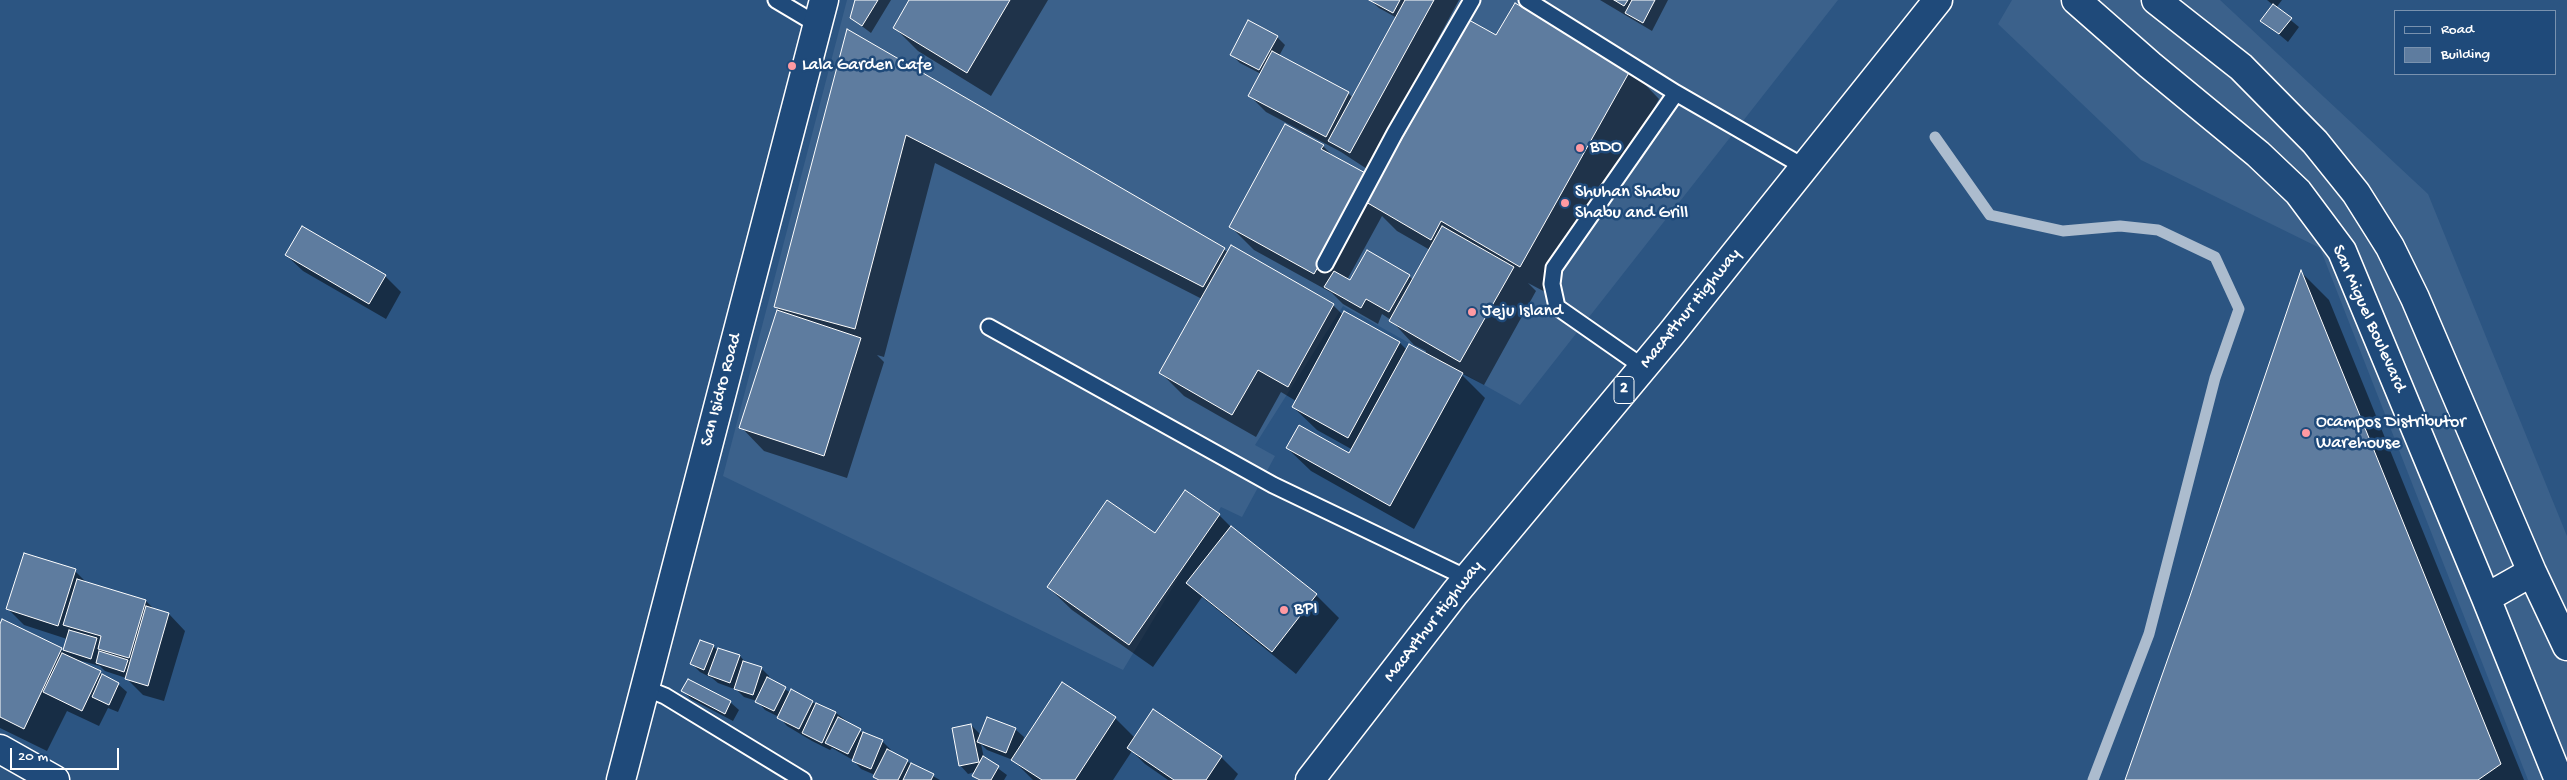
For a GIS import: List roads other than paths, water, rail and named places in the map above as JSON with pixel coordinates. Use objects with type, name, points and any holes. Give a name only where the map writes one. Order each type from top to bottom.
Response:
[{"type":"main road","name":"MacArthur Highway","points":[[1310,780],[1467,578],[1806,168],[1938,0]]},
{"type":"main road","name":"San Miguel Boulevard","points":[[2076,0],[2150,65],[2258,154],[2298,192],[2342,251],[2486,598],[2559,780]]},
{"type":"main road","points":[[2156,0],[2241,67],[2315,142],[2356,193],[2390,246],[2415,298],[2532,572],[2567,646]]},
{"type":"main road","name":"San Isidro Road","points":[[621,780],[821,13]]},
{"type":"main road","points":[[2486,598],[2532,572]]},
{"type":"main road","points":[[0,749],[55,780]]},
{"type":"lane","points":[[776,0],[821,13]]},
{"type":"lane","points":[[1325,264],[1395,132],[1472,0]]},
{"type":"lane","points":[[1527,0],[1676,92],[1806,168]]},
{"type":"lane","points":[[1643,367],[1557,307],[1552,284],[1554,268],[1676,92]]},
{"type":"lane","points":[[989,327],[1274,485],[1467,578]]},
{"type":"lane","points":[[645,688],[665,696],[804,780]]},
{"type":"waterway","points":[[1935,137],[1990,215],[2063,231],[2120,226],[2158,230],[2215,257],[2239,309],[2215,378],[2149,634],[2093,780]]},
{"type":"place","name":"Lala Garden Cafe","points":[[792,66]]},
{"type":"place","name":"BDO","points":[[1580,148]]},
{"type":"place","name":"Shuhan Shabu Shabu and Grill","points":[[1565,203]]},
{"type":"place","name":"Jeju Island","points":[[1472,312]]},
{"type":"place","name":"Ocampos Distributor Warehouse","points":[[2306,433]]},
{"type":"place","name":"BPI","points":[[1284,610]]}]
